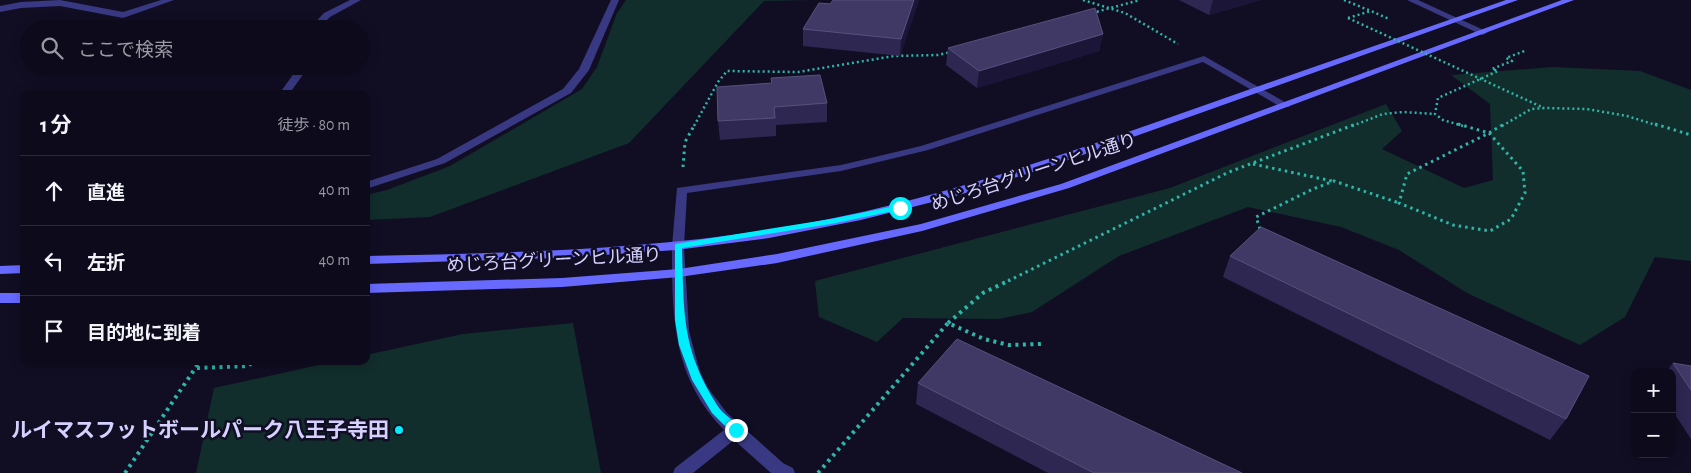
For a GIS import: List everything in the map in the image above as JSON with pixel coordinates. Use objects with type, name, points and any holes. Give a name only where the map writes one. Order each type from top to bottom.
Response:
[{"type":"street","points":[[0,9],[21,5],[60,3],[123,14],[170,0]]},
{"type":"street","points":[[322,20],[327,15],[357,0]]},
{"type":"street","points":[[370,185],[407,174],[440,161],[567,92],[584,70],[615,0]]},
{"type":"street","points":[[1411,0],[1483,32]]},
{"type":"street","name":"めじろ台グリーンヒル通り","points":[[370,260],[540,256],[678,246],[831,222],[900,208],[970,190],[1514,0]]},
{"type":"street","name":"めじろ台グリーンヒル通り","points":[[370,289],[509,285],[678,273],[844,246],[925,228],[1001,207],[1065,186],[1570,0]]},
{"type":"street","points":[[787,473],[777,468],[715,410],[697,380],[684,345],[679,320],[678,246],[681,190],[841,168],[924,148],[1204,59],[1285,105]]},
{"type":"street","points":[[287,90],[298,75]]},
{"type":"street","points":[[0,270],[20,269]]},
{"type":"street","points":[[0,298],[20,298]]},
{"type":"street","points":[[681,473],[736,430]]},
{"type":"path","points":[[1083,0],[1125,13],[1204,59]]},
{"type":"path","points":[[1090,13],[1140,0]]},
{"type":"path","points":[[1344,0],[1392,21]]},
{"type":"path","points":[[1370,11],[1348,18],[1544,108]]},
{"type":"path","points":[[681,190],[685,142],[718,82],[727,71],[798,72],[894,56],[938,55],[957,50]]},
{"type":"path","points":[[1435,114],[1438,98],[1498,71],[1492,69],[1512,61],[1506,58],[1528,50]]},
{"type":"path","points":[[1399,203],[1407,174],[1531,109],[1587,109],[1627,116],[1691,135]]},
{"type":"path","points":[[818,473],[948,323],[982,293],[1229,172],[1383,114],[1403,112],[1435,114],[1443,120],[1489,132],[1524,170],[1525,193],[1512,219],[1490,232],[1453,225],[1399,203],[1334,181],[1252,164]]},
{"type":"path","points":[[1260,229],[1256,217],[1313,189],[1334,181]]},
{"type":"path","points":[[948,323],[984,339],[1009,346],[1041,344]]},
{"type":"path","points":[[125,473],[198,365]]},
{"type":"path","points":[[196,368],[250,365]]},
{"type":"green space","points":[[626,0],[811,0],[764,1],[629,143],[430,217],[370,220],[370,194],[387,190],[450,166],[582,89],[597,67],[617,13]]},
{"type":"green space","points":[[1553,67],[1640,71],[1691,90],[1691,261],[1655,257],[1625,317],[1580,345],[1467,293],[1399,250],[1341,227],[1248,207],[1119,256],[1032,312],[999,319],[903,318],[877,342],[819,317],[815,281],[1170,188],[1386,104],[1402,131],[1382,149],[1464,188],[1493,180],[1490,104],[1451,75]]},
{"type":"green space","name":"ルイマスフットボールパーク八王子寺田","points":[[573,323],[601,473],[196,473],[214,388],[319,365],[370,365],[370,354],[463,334]]},
{"type":"building","points":[[833,0],[914,0],[901,39],[803,29],[819,3],[830,4]]},
{"type":"building","points":[[1095,8],[1103,34],[979,71],[948,48]]},
{"type":"building","points":[[820,75],[827,103],[774,107],[775,118],[718,121],[717,87],[772,83],[771,78]]},
{"type":"building","points":[[1261,227],[1589,376],[1566,419],[1230,256]]},
{"type":"building","points":[[957,339],[1242,473],[1094,473],[918,383]]},
{"type":"building","points":[[1673,363],[1691,366],[1691,390]]},
{"type":"place","name":"ルイマスフットボールパーク八王子寺田","points":[[399,430]]},
{"type":"route","points":[[736,430],[715,410],[697,380],[684,345],[679,320],[678,246],[831,222],[900,208]]}]
